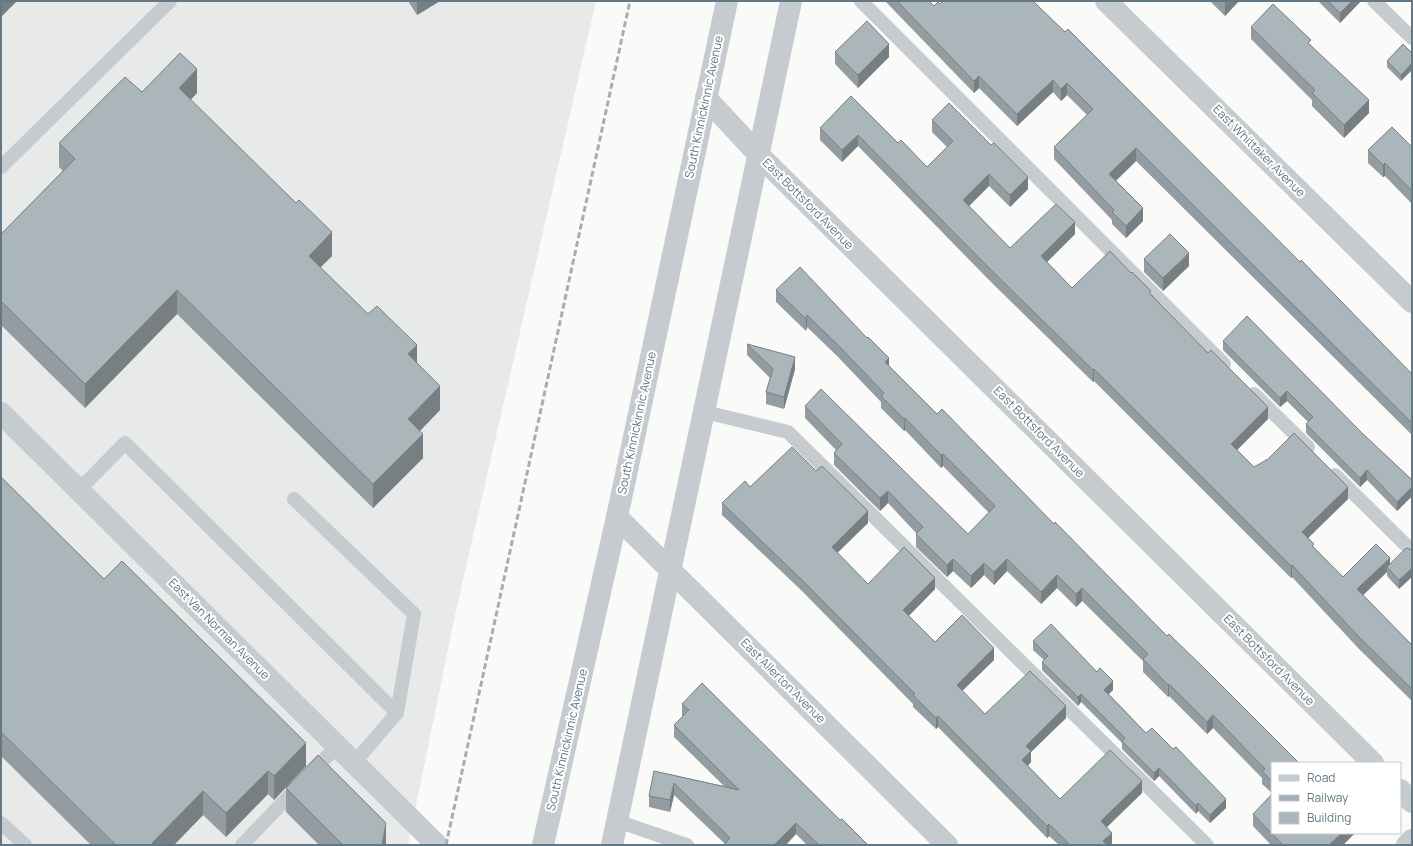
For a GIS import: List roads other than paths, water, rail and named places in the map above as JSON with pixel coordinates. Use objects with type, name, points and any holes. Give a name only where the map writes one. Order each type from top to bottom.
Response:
[{"type":"street","name":"South Kinnickinnic Avenue","points":[[543,845],[617,517],[727,1]]},
{"type":"street","points":[[612,845],[672,570],[791,1]]},
{"type":"street","name":"East Whittaker Avenue","points":[[1106,1],[1412,302]]},
{"type":"street","name":"East Bottsford Avenue","points":[[706,98],[758,154],[1372,762]]},
{"type":"street","name":"East Van Norman Avenue","points":[[1,413],[437,845]]},
{"type":"street","name":"East Allerton Avenue","points":[[617,517],[947,845]]},
{"type":"street","points":[[1401,791],[1412,802]]},
{"type":"street","points":[[1408,845],[1412,840]]},
{"type":"lane","points":[[1,167],[170,1]]},
{"type":"lane","points":[[861,1],[1232,372]]},
{"type":"lane","points":[[1374,1],[1412,38]]},
{"type":"lane","points":[[1243,383],[1316,456]]},
{"type":"lane","points":[[705,412],[788,432],[1207,845]]},
{"type":"lane","points":[[79,490],[125,443],[397,712]]},
{"type":"lane","points":[[1328,467],[1412,551]]},
{"type":"lane","points":[[294,499],[414,614],[397,712],[354,763]]},
{"type":"lane","points":[[242,845],[337,746]]},
{"type":"lane","points":[[617,821],[687,845]]},
{"type":"lane","points":[[1,823],[25,845]]},
{"type":"railway","points":[[446,845],[630,1]]}]
